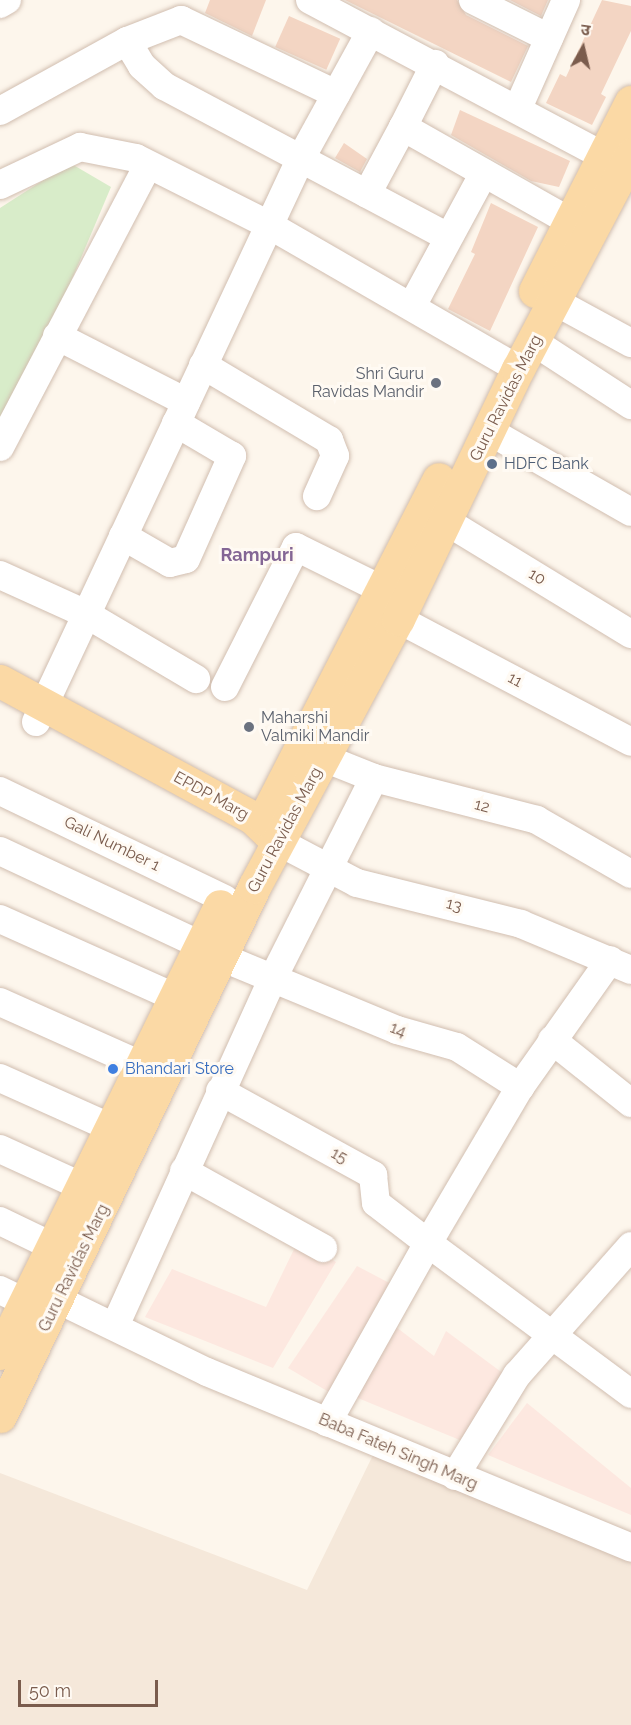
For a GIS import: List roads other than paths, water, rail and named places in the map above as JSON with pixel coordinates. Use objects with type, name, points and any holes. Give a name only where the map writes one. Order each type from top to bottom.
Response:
[{"type":"main road","name":"Guru Ravidas Marg","points":[[0,1416],[29,1295],[211,951],[268,835],[381,589],[517,357],[554,301],[623,162],[631,102]]},
{"type":"main road","name":"Guru Ravidas Marg","points":[[0,1353],[54,1247],[81,1186],[143,1066],[174,997],[211,951],[224,899],[324,758],[398,619],[489,431],[570,222],[623,162]]},
{"type":"main road","name":"EPDP Marg","points":[[0,681],[40,714]]},
{"type":"main road","name":"EPDP Marg","points":[[0,703],[40,714],[252,816],[268,835]]},
{"type":"street","points":[[0,4],[7,0]]},
{"type":"street","points":[[310,0],[623,162]]},
{"type":"street","points":[[473,0],[549,38]]},
{"type":"street","points":[[518,108],[566,0]]},
{"type":"street","points":[[0,111],[127,40],[165,22],[194,23],[336,94]]},
{"type":"street","points":[[40,714],[300,160],[371,31]]},
{"type":"street","points":[[127,40],[142,66],[164,86],[448,237]]},
{"type":"street","points":[[367,194],[435,64]]},
{"type":"street","points":[[403,127],[570,222]]},
{"type":"street","points":[[0,184],[80,147],[116,151],[270,225],[412,306],[517,357],[631,405]]},
{"type":"street","points":[[0,447],[148,165]]},
{"type":"street","points":[[412,306],[484,173]]},
{"type":"street","points":[[554,301],[631,343]]},
{"type":"street","points":[[57,336],[181,413],[232,456],[186,559],[175,564],[123,536]]},
{"type":"street","points":[[204,365],[329,440],[335,456],[317,496]]},
{"type":"street","points":[[489,431],[631,512]]},
{"type":"street","name":"10","points":[[444,520],[631,634]]},
{"type":"street","points":[[225,687],[296,547],[381,589]]},
{"type":"street","points":[[0,575],[86,614],[196,679]]},
{"type":"street","name":"11","points":[[398,619],[631,742]]},
{"type":"street","name":"12","points":[[324,758],[374,778],[537,820],[631,874]]},
{"type":"street","points":[[115,1326],[272,980],[330,871],[374,778]]},
{"type":"street","name":"Gali Number 1","points":[[0,791],[224,899]]},
{"type":"street","name":"13","points":[[268,835],[330,871],[357,883],[521,924],[620,965]]},
{"type":"street","name":"14","points":[[0,851],[272,980],[418,1038],[457,1047],[520,1087]]},
{"type":"street","points":[[0,919],[174,997]]},
{"type":"street","points":[[330,1417],[428,1242],[520,1087],[552,1040],[620,965]]},
{"type":"street","points":[[0,1002],[143,1066]]},
{"type":"street","points":[[552,1040],[631,1103]]},
{"type":"street","points":[[0,1078],[112,1128]]},
{"type":"street","name":"15","points":[[220,1091],[374,1175],[376,1203],[428,1242]]},
{"type":"street","points":[[0,1149],[81,1186]]},
{"type":"street","points":[[184,1170],[323,1248]]},
{"type":"street","points":[[0,1221],[54,1247]]},
{"type":"street","points":[[428,1242],[556,1335],[631,1394]]},
{"type":"street","points":[[458,1470],[517,1375],[556,1335],[631,1246]]},
{"type":"street","name":"Baba Fateh Singh Marg","points":[[29,1295],[115,1326],[168,1349],[207,1372],[330,1417],[458,1470],[631,1548]]},
{"type":"street","name":"Baba Fateh Singh Marg","points":[[458,1470],[631,1534]]},
{"type":"place","name":"Shri Guru Ravidas Mandir","points":[[436,383]]},
{"type":"place","name":"HDFC Bank","points":[[492,464]]},
{"type":"place","name":"Maharshi Valmiki Mandir","points":[[249,727]]},
{"type":"place","name":"Bhandari Store","points":[[113,1069]]},
{"type":"district","name":"Rampuri","points":[[257,555]]}]
